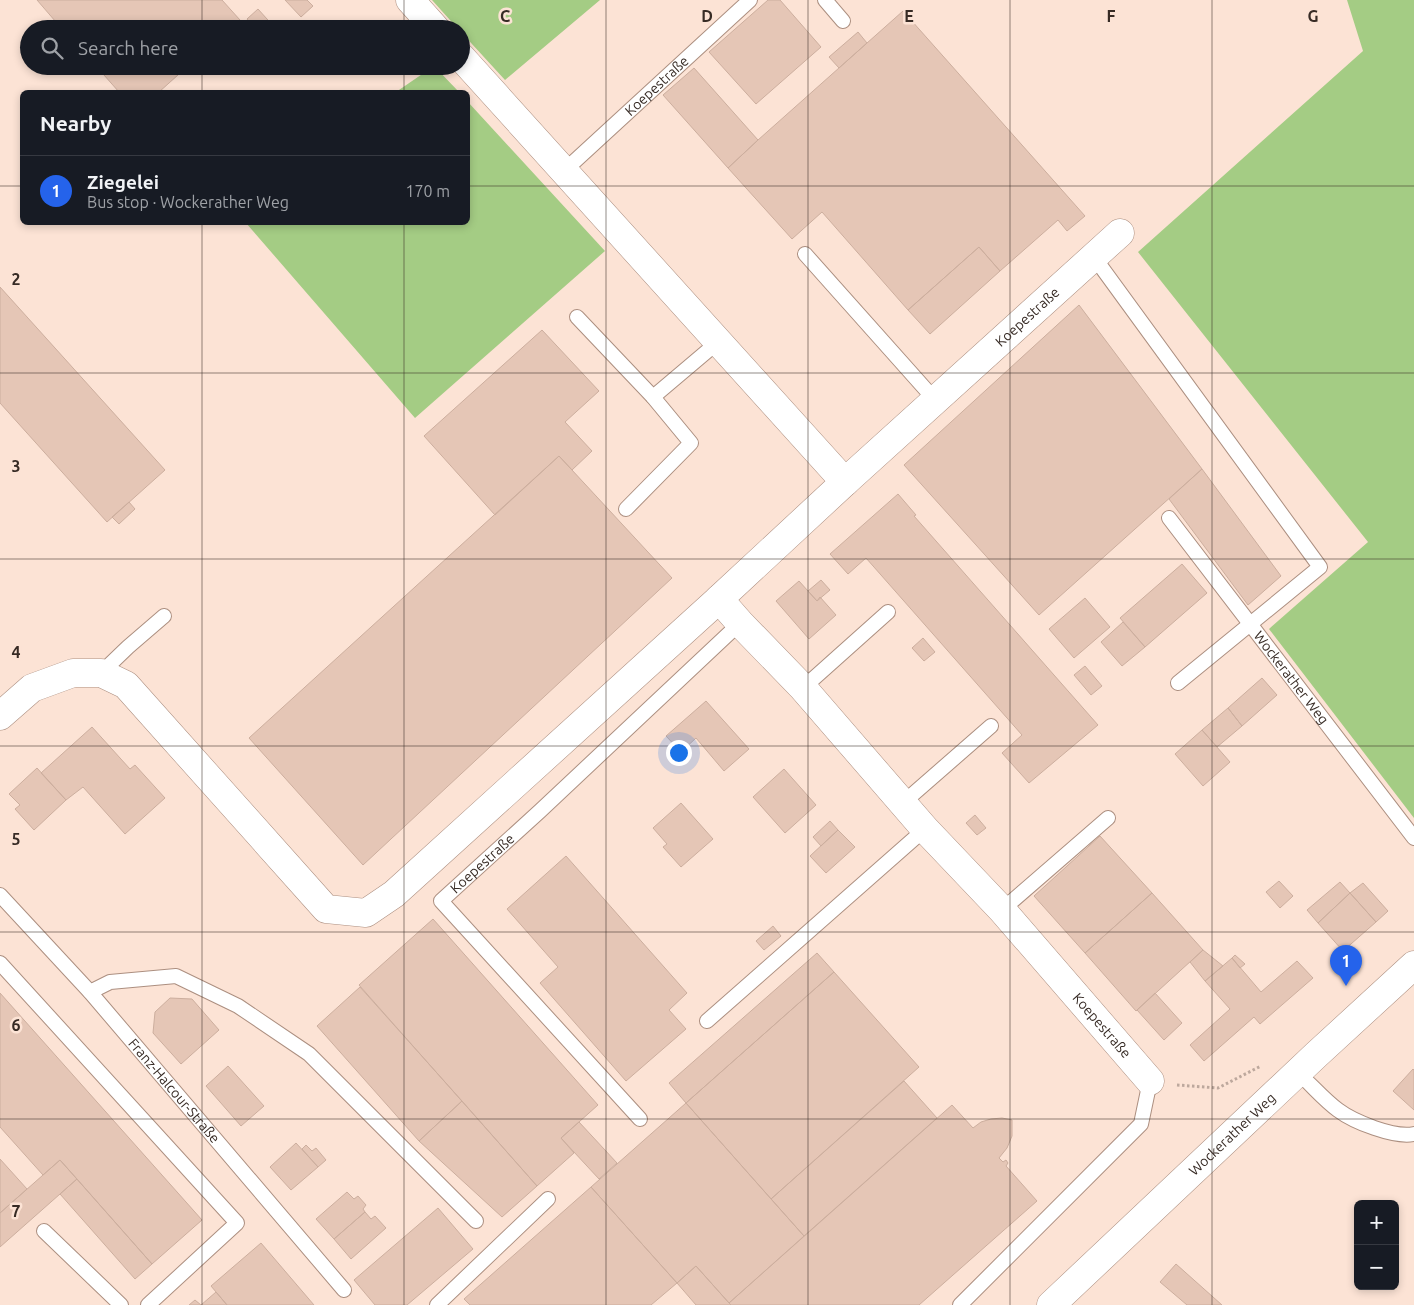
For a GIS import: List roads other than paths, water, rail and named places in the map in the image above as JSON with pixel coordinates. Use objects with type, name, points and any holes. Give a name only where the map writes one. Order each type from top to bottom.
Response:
[{"type":"street","points":[[410,0],[428,20]]},
{"type":"street","points":[[470,67],[845,482]]},
{"type":"street","name":"Koepestraße","points":[[1120,233],[719,599],[804,688],[925,828],[1002,910],[1150,1081]]},
{"type":"street","points":[[0,716],[32,688],[73,674],[101,673],[126,684],[326,909],[366,913],[394,894],[719,599]]},
{"type":"street","name":"Wockerather Weg","points":[[1051,1305],[1298,1073],[1411,975]]},
{"type":"lane","name":"Koepestraße","points":[[564,170],[750,0]]},
{"type":"lane","points":[[825,0],[843,21]]},
{"type":"lane","points":[[806,254],[936,401]]},
{"type":"lane","points":[[1094,257],[1320,567],[1178,683]]},
{"type":"lane","points":[[577,317],[653,397],[691,443],[626,509]]},
{"type":"lane","points":[[653,397],[718,342]]},
{"type":"lane","name":"Wockerather Weg","points":[[1169,518],[1414,838]]},
{"type":"lane","points":[[804,688],[888,612]]},
{"type":"lane","points":[[101,673],[164,616]]},
{"type":"lane","name":"Koepestraße","points":[[640,1119],[441,901],[740,623]]},
{"type":"lane","points":[[904,802],[991,726]]},
{"type":"lane","points":[[1002,910],[1108,818]]},
{"type":"lane","points":[[707,1021],[925,828]]},
{"type":"lane","name":"Franz-Halcour-Straße","points":[[0,895],[90,992],[344,1290]]},
{"type":"lane","points":[[0,963],[237,1223],[148,1305]]},
{"type":"lane","points":[[90,992],[110,982],[176,976],[238,1006],[309,1054],[476,1221]]},
{"type":"lane","points":[[1298,1073],[1338,1110],[1368,1126],[1406,1136],[1414,1134]]},
{"type":"lane","points":[[960,1305],[1141,1124],[1150,1081]]},
{"type":"lane","points":[[436,1305],[548,1199]]},
{"type":"lane","points":[[44,1232],[121,1305]]},
{"type":"place","name":"Ziegelei","points":[[1346,986]]}]
